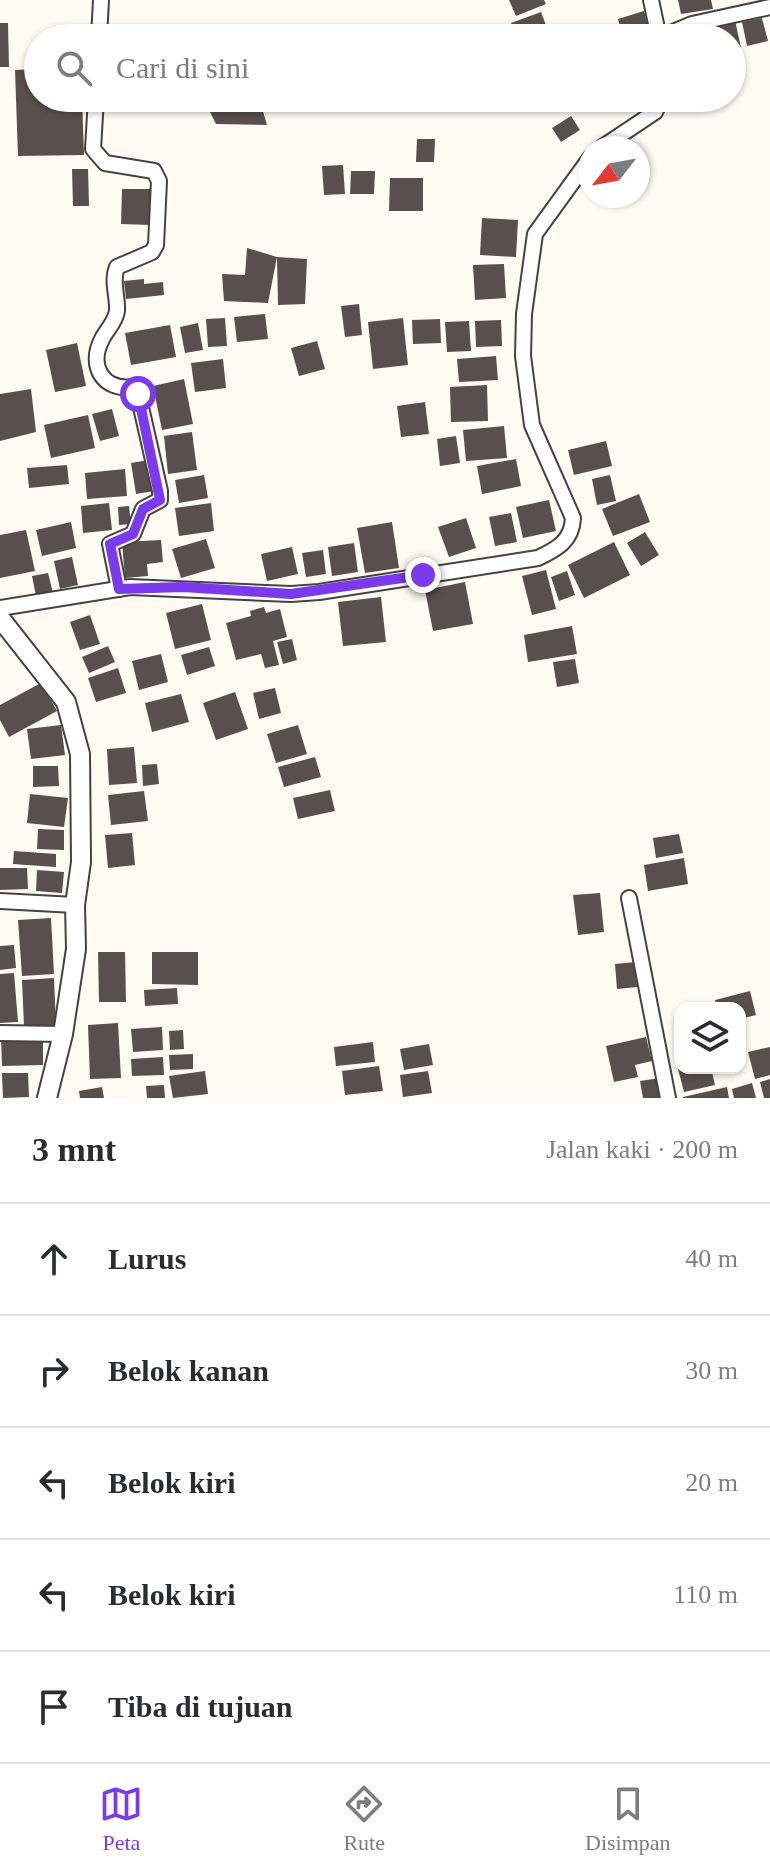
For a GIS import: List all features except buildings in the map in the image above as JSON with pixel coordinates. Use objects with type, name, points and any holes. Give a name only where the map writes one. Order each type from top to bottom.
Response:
[{"type":"street","points":[[100,24],[101,0]]},
{"type":"street","points":[[651,0],[656,24]]},
{"type":"street","points":[[692,24],[770,7]]},
{"type":"street","points":[[95,112],[93,149],[105,163],[146,168],[154,171],[159,181],[156,245],[152,252],[117,267],[115,319],[98,352],[99,375],[107,385],[118,389],[133,387],[138,394],[160,491],[160,500],[143,509],[133,534],[110,544],[119,589]]},
{"type":"street","points":[[619,136],[655,112]]},
{"type":"street","points":[[0,608],[119,589],[183,587],[291,594],[319,592],[538,558],[560,547],[573,527],[573,518],[532,425],[523,356],[524,314],[535,234],[578,175]]},
{"type":"street","points":[[0,618],[57,687],[77,733],[82,820],[75,905],[76,949],[63,1034],[47,1098]]},
{"type":"street","points":[[629,898],[668,1098]]},
{"type":"street","points":[[0,901],[75,905]]},
{"type":"street","points":[[0,1033],[63,1034]]},
{"type":"route","points":[[138,394],[160,500],[143,509],[133,534],[117,538],[110,544],[119,589],[183,587],[291,594],[423,575]]}]
